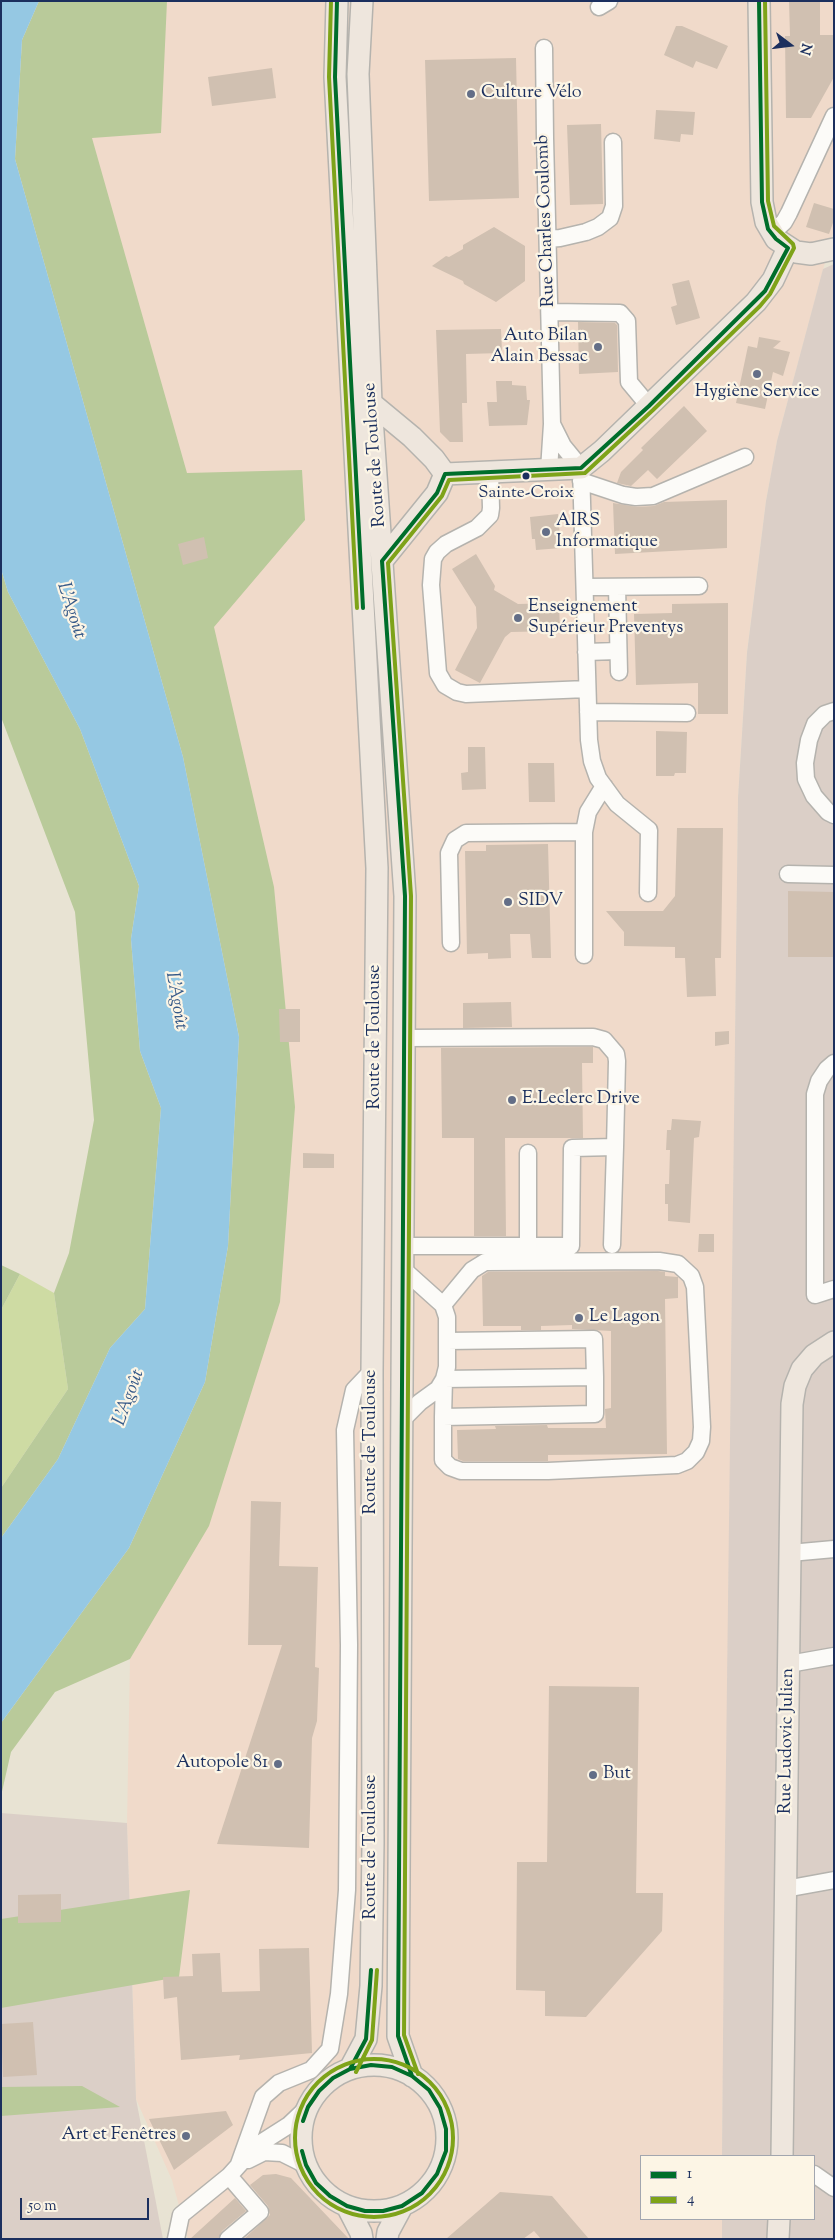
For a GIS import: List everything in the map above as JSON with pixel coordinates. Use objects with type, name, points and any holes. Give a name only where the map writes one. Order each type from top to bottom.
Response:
[{"type":"main road","name":"Route de Toulouse","points":[[337,1],[335,77],[377,868],[372,1371],[373,1843],[371,1986],[366,2039],[350,2069]]},
{"type":"main road","name":"Route de Toulouse","points":[[362,1],[358,74],[372,403],[405,896],[405,1246],[398,2036],[412,2076]]},
{"type":"main road","points":[[759,1],[762,202],[766,222],[771,234],[788,248],[811,254],[834,249]]},
{"type":"main road","points":[[445,474],[549,470],[581,475],[756,302],[772,280],[788,248]]},
{"type":"main road","points":[[372,403],[423,448],[445,474]]},
{"type":"main road","points":[[382,561],[437,493],[445,474]]},
{"type":"main road","name":"Rue Ludovic Julien","points":[[782,2155],[792,1404],[795,1386],[802,1369],[814,1355],[834,1342]]},
{"type":"main road","points":[[371,2065],[392,2067],[412,2076],[428,2090],[440,2108],[446,2129],[446,2151],[437,2174],[422,2193],[402,2206],[384,2211],[365,2211],[346,2206],[330,2196],[316,2182],[306,2165],[302,2151],[301,2136],[308,2106],[319,2091],[333,2078],[350,2069],[371,2065]]},
{"type":"main road","points":[[346,2206],[361,2233],[362,2239]]},
{"type":"main road","points":[[387,2239],[388,2232],[402,2206]]},
{"type":"main road","points":[[778,2239],[779,2220]]},
{"type":"street","name":"Rue Charles Coulomb","points":[[544,48],[552,424],[549,470]]},
{"type":"street","points":[[771,234],[784,222],[789,213],[834,116]]},
{"type":"street","points":[[548,239],[586,232],[598,227],[610,218],[614,206],[613,142]]},
{"type":"street","points":[[550,312],[620,313],[627,320],[629,382],[649,406]]},
{"type":"street","name":"Rue Charles Coulomb","points":[[552,424],[581,475]]},
{"type":"street","points":[[648,893],[649,830],[617,804],[598,778],[592,761],[587,689],[581,475],[623,495],[636,497],[653,496],[745,457]]},
{"type":"street","points":[[490,472],[490,516],[477,528],[446,544],[437,552],[433,560],[431,585],[438,673],[445,685],[457,692],[466,694],[587,689]]},
{"type":"street","points":[[584,587],[699,586]]},
{"type":"street","points":[[617,587],[619,672]]},
{"type":"street","points":[[586,652],[618,651]]},
{"type":"street","points":[[834,711],[825,714],[816,724],[808,740],[805,763],[806,779],[814,796],[828,812],[834,815]]},
{"type":"street","points":[[588,712],[687,713]]},
{"type":"street","points":[[584,955],[584,832],[588,812],[604,786]]},
{"type":"street","points":[[450,942],[449,853],[455,840],[466,834],[584,832]]},
{"type":"street","points":[[788,874],[834,875]]},
{"type":"street","points":[[405,1038],[593,1037],[604,1040],[616,1054],[617,1061],[612,1245]]},
{"type":"street","points":[[834,1063],[827,1069],[819,1081],[815,1094],[815,1295],[834,1289]]},
{"type":"street","points":[[405,1246],[571,1246],[572,1148],[615,1147]]},
{"type":"street","points":[[528,1153],[528,1246]]},
{"type":"street","points":[[404,1270],[444,1305],[447,1317],[447,1367],[444,1379],[443,1417],[444,1460],[450,1467],[461,1471],[548,1471],[677,1465],[687,1461],[696,1452],[702,1441],[702,1427],[695,1287],[691,1276],[678,1264],[658,1261],[485,1262],[472,1270],[444,1305]]},
{"type":"street","points":[[443,1417],[594,1414],[594,1339],[447,1341]]},
{"type":"street","points":[[234,2170],[262,2097],[279,2083],[311,2070],[330,2049],[339,1994],[347,1890],[349,1645],[345,1430],[354,1390],[372,1371]]},
{"type":"street","points":[[444,1379],[595,1378]]},
{"type":"street","points":[[403,1419],[420,1402],[432,1396],[444,1379]]},
{"type":"street","points":[[790,1553],[834,1549]]},
{"type":"street","points":[[789,1664],[834,1656]]},
{"type":"street","points":[[785,1889],[834,1880]]},
{"type":"street","points":[[176,2239],[180,2215],[234,2170],[256,2146],[289,2125],[308,2106]]},
{"type":"street","points":[[234,2170],[264,2152],[282,2153],[306,2165]]},
{"type":"street","points":[[228,2239],[260,2212],[234,2170]]},
{"type":"street","points":[[815,2175],[834,2188]]},
{"type":"shaded area","points":[[60,1],[834,1],[834,229],[777,441],[766,501],[747,652],[738,798],[722,2155],[640,2155],[640,2220],[722,2220],[722,2239],[188,2239],[172,2180],[136,2099],[127,1823],[130,1659],[219,1440],[270,1027]]},
{"type":"shaded area","points":[[834,264],[834,2239],[722,2239],[722,2220],[815,2220],[815,2155],[722,2155],[738,798],[747,653],[766,501],[777,441],[823,269]]},
{"type":"shaded area","points":[[1,1813],[127,1823],[136,2099],[163,2239],[1,2239]]},
{"type":"green space","points":[[39,1],[167,1],[161,133],[92,138],[187,473],[302,470],[305,520],[214,627],[274,887],[295,1107],[280,1302],[209,1526],[130,1659],[55,1692],[11,1752],[1,1796],[1,1723],[129,1548],[205,1382],[228,1246],[239,1037],[183,757],[15,159],[22,40]]},
{"type":"green space","points":[[1,569],[8,592],[80,729],[139,886],[131,939],[140,1051],[161,1108],[145,1309],[110,1348],[58,1459],[1,1538],[1,1488],[68,1389],[54,1293],[69,1253],[94,1120],[75,912],[1,717]]},
{"type":"green space","points":[[1,1265],[20,1274],[1,1310]]},
{"type":"green space","points":[[20,1274],[54,1293],[68,1389],[1,1488],[1,1310]]},
{"type":"green space","points":[[190,1890],[179,1977],[1,2008],[1,1919]]},
{"type":"green space","points":[[82,2086],[120,2107],[1,2116],[1,2087]]},
{"type":"water","name":"L'Agoût","points":[[1,1],[39,1],[22,40],[15,159],[183,757],[239,1037],[228,1246],[205,1382],[129,1548],[1,1723],[1,1538],[58,1459],[110,1348],[145,1309],[161,1108],[140,1051],[131,939],[139,886],[80,729],[8,592],[1,569]]},
{"type":"building","points":[[789,1],[820,1],[820,35],[834,35],[834,77],[811,118],[786,118],[785,36],[790,36]]},
{"type":"building","points":[[676,26],[682,26],[728,46],[717,69],[696,61],[693,68],[664,55]]},
{"type":"building","points":[[516,58],[519,198],[429,201],[425,60]]},
{"type":"building","points":[[272,68],[276,98],[212,106],[208,77]]},
{"type":"building","points":[[656,110],[695,112],[693,135],[681,134],[680,142],[654,139]]},
{"type":"building","points":[[601,124],[603,204],[570,205],[567,125]]},
{"type":"building","points":[[814,203],[834,209],[834,220],[829,234],[806,227]]},
{"type":"building","points":[[494,227],[525,246],[525,281],[496,302],[464,284],[463,281],[432,266],[446,256],[449,257],[463,249],[463,245]]},
{"type":"building","points":[[689,280],[700,318],[676,325],[671,307],[677,305],[672,284]]},
{"type":"building","name":"Auto Bilan Alain Bessac","points":[[578,322],[615,323],[617,325],[618,372],[579,374]]},
{"type":"building","points":[[501,329],[502,353],[466,354],[467,403],[462,403],[463,442],[450,442],[440,432],[436,330]]},
{"type":"building","name":"Hygiène Service","points":[[759,337],[781,341],[773,348],[790,352],[783,376],[773,372],[765,409],[736,403],[748,346],[757,348]]},
{"type":"building","points":[[496,381],[512,381],[512,385],[526,386],[527,400],[530,400],[527,425],[489,426],[487,402],[497,402]]},
{"type":"building","points":[[684,406],[707,431],[657,479],[648,470],[631,486],[617,483],[621,472],[643,450],[641,448]]},
{"type":"building","points":[[727,500],[727,548],[615,554],[613,503],[637,507],[654,506],[664,502]]},
{"type":"building","name":"AIRS Informatique","points":[[558,514],[561,548],[536,550],[535,539],[532,539],[530,517]]},
{"type":"building","points":[[204,537],[208,558],[183,565],[178,544]]},
{"type":"building","name":"Enseignement Supérieur Preventys","points":[[476,554],[495,586],[494,590],[518,604],[559,603],[560,631],[511,632],[505,637],[480,683],[455,670],[477,628],[476,607],[452,569]]},
{"type":"building","points":[[728,603],[728,714],[698,714],[698,683],[636,685],[634,614],[672,613],[672,604]]},
{"type":"building","points":[[656,731],[687,732],[686,773],[675,773],[674,776],[656,776]]},
{"type":"building","points":[[468,747],[485,747],[486,789],[462,790],[461,773],[468,772]]},
{"type":"building","points":[[528,763],[554,763],[555,802],[529,802]]},
{"type":"building","points":[[677,828],[723,828],[721,958],[715,958],[716,996],[687,997],[685,958],[675,958],[675,947],[624,946],[624,932],[606,911],[663,911],[675,896]]},
{"type":"building","name":"SIDV","points":[[548,844],[551,958],[532,958],[530,934],[510,934],[511,958],[488,959],[488,953],[467,954],[465,851],[486,851],[486,845]]},
{"type":"building","points":[[788,891],[834,892],[834,957],[788,957]]},
{"type":"building","points":[[511,1002],[512,1027],[463,1028],[463,1003]]},
{"type":"building","points":[[279,1009],[300,1009],[300,1042],[280,1042]]},
{"type":"building","points":[[729,1031],[729,1044],[715,1046],[715,1032]]},
{"type":"building","name":"E.Leclerc Drive","points":[[593,1047],[593,1063],[582,1063],[583,1138],[505,1138],[506,1236],[474,1236],[474,1138],[442,1138],[441,1048]]},
{"type":"building","points":[[672,1119],[701,1121],[699,1137],[694,1138],[690,1223],[668,1221],[668,1204],[665,1204],[665,1184],[669,1184],[670,1150],[666,1150],[667,1130],[671,1130]]},
{"type":"building","points":[[303,1153],[334,1154],[334,1168],[303,1168]]},
{"type":"building","points":[[699,1234],[714,1234],[714,1252],[698,1252]]},
{"type":"building","points":[[488,1272],[665,1272],[665,1276],[678,1277],[678,1298],[665,1299],[667,1454],[548,1455],[548,1461],[463,1461],[458,1459],[457,1430],[496,1429],[495,1426],[547,1425],[548,1428],[606,1428],[605,1409],[611,1408],[611,1331],[572,1329],[572,1325],[541,1326],[541,1330],[521,1330],[521,1326],[483,1326],[482,1276]]},
{"type":"building","points":[[251,1501],[281,1502],[279,1566],[318,1567],[315,1667],[319,1668],[317,1721],[312,1738],[309,1848],[217,1844],[282,1645],[248,1645]]},
{"type":"building","name":"But","points":[[549,1686],[639,1687],[636,1893],[663,1893],[662,1931],[586,2017],[545,2016],[545,1991],[516,1990],[517,1862],[547,1862]]},
{"type":"building","points":[[61,1894],[61,1922],[18,1923],[18,1895]]},
{"type":"building","points":[[309,1948],[312,2053],[239,2060],[240,2055],[181,2060],[177,1997],[164,1999],[163,1977],[193,1976],[192,1954],[220,1953],[222,1992],[260,1991],[259,1949]]},
{"type":"building","points":[[33,2022],[37,2075],[3,2077],[1,2024]]},
{"type":"building","name":"Art et Fenêtres","points":[[226,2111],[233,2125],[174,2170],[149,2119]]},
{"type":"building","points":[[276,2174],[291,2178],[349,2239],[244,2239],[270,2215],[268,2206],[250,2185],[263,2175]]},
{"type":"building","points":[[500,2192],[552,2196],[589,2239],[541,2239],[534,2231],[523,2239],[446,2239]]},
{"type":"building","points":[[235,2198],[246,2211],[222,2231],[218,2239],[190,2239]]},
{"type":"transit line","name":"4","points":[[331,1],[329,77],[357,608]]},
{"type":"transit line","name":"1","points":[[337,1],[335,77],[363,608]]},
{"type":"transit line","name":"1","points":[[412,2076],[398,2036],[405,896],[382,561],[437,493],[445,474],[581,468],[649,406],[765,291],[788,248],[776,239],[768,229],[762,202],[759,1]]},
{"type":"transit line","name":"4","points":[[418,2074],[404,2035],[411,896],[388,563],[442,496],[449,480],[585,473],[653,410],[770,294],[794,248],[793,244],[774,226],[768,201],[765,1]]},
{"type":"transit line","name":"1","points":[[350,2069],[366,2039],[371,1970]]},
{"type":"transit line","name":"4","points":[[356,2072],[372,2040],[377,1970]]},
{"type":"transit line","name":"4","points":[[374,2059],[404,2065],[418,2072],[430,2082],[440,2094],[447,2108],[453,2138],[447,2168],[440,2182],[430,2194],[418,2204],[404,2211],[374,2217],[344,2211],[330,2204],[318,2194],[308,2182],[301,2168],[295,2138],[301,2108],[308,2094],[318,2082],[330,2072],[344,2065],[374,2059]]},
{"type":"transit line","name":"1","points":[[302,2151],[306,2165],[316,2183],[330,2196],[347,2206],[365,2211],[383,2211],[402,2206],[422,2193],[437,2174],[446,2151],[446,2129],[440,2108],[429,2090],[412,2076],[392,2067],[371,2065],[350,2069],[333,2078],[319,2091],[308,2107],[303,2121]]},
{"type":"place","name":"Culture Vélo","points":[[471,94]]},
{"type":"place","name":"Auto Bilan Alain Bessac","points":[[598,347]]},
{"type":"place","name":"Hygiène Service","points":[[757,374]]},
{"type":"place","name":"Sainte-Croix","points":[[526,476]]},
{"type":"place","name":"AIRS Informatique","points":[[546,532]]},
{"type":"place","name":"Enseignement Supérieur Preventys","points":[[518,618]]},
{"type":"place","name":"SIDV","points":[[508,902]]},
{"type":"place","name":"E.Leclerc Drive","points":[[512,1100]]},
{"type":"place","name":"Le Lagon","points":[[579,1318]]},
{"type":"place","name":"Autopole 81","points":[[278,1764]]},
{"type":"place","name":"But","points":[[593,1775]]},
{"type":"place","name":"Art et Fenêtres","points":[[186,2136]]}]
